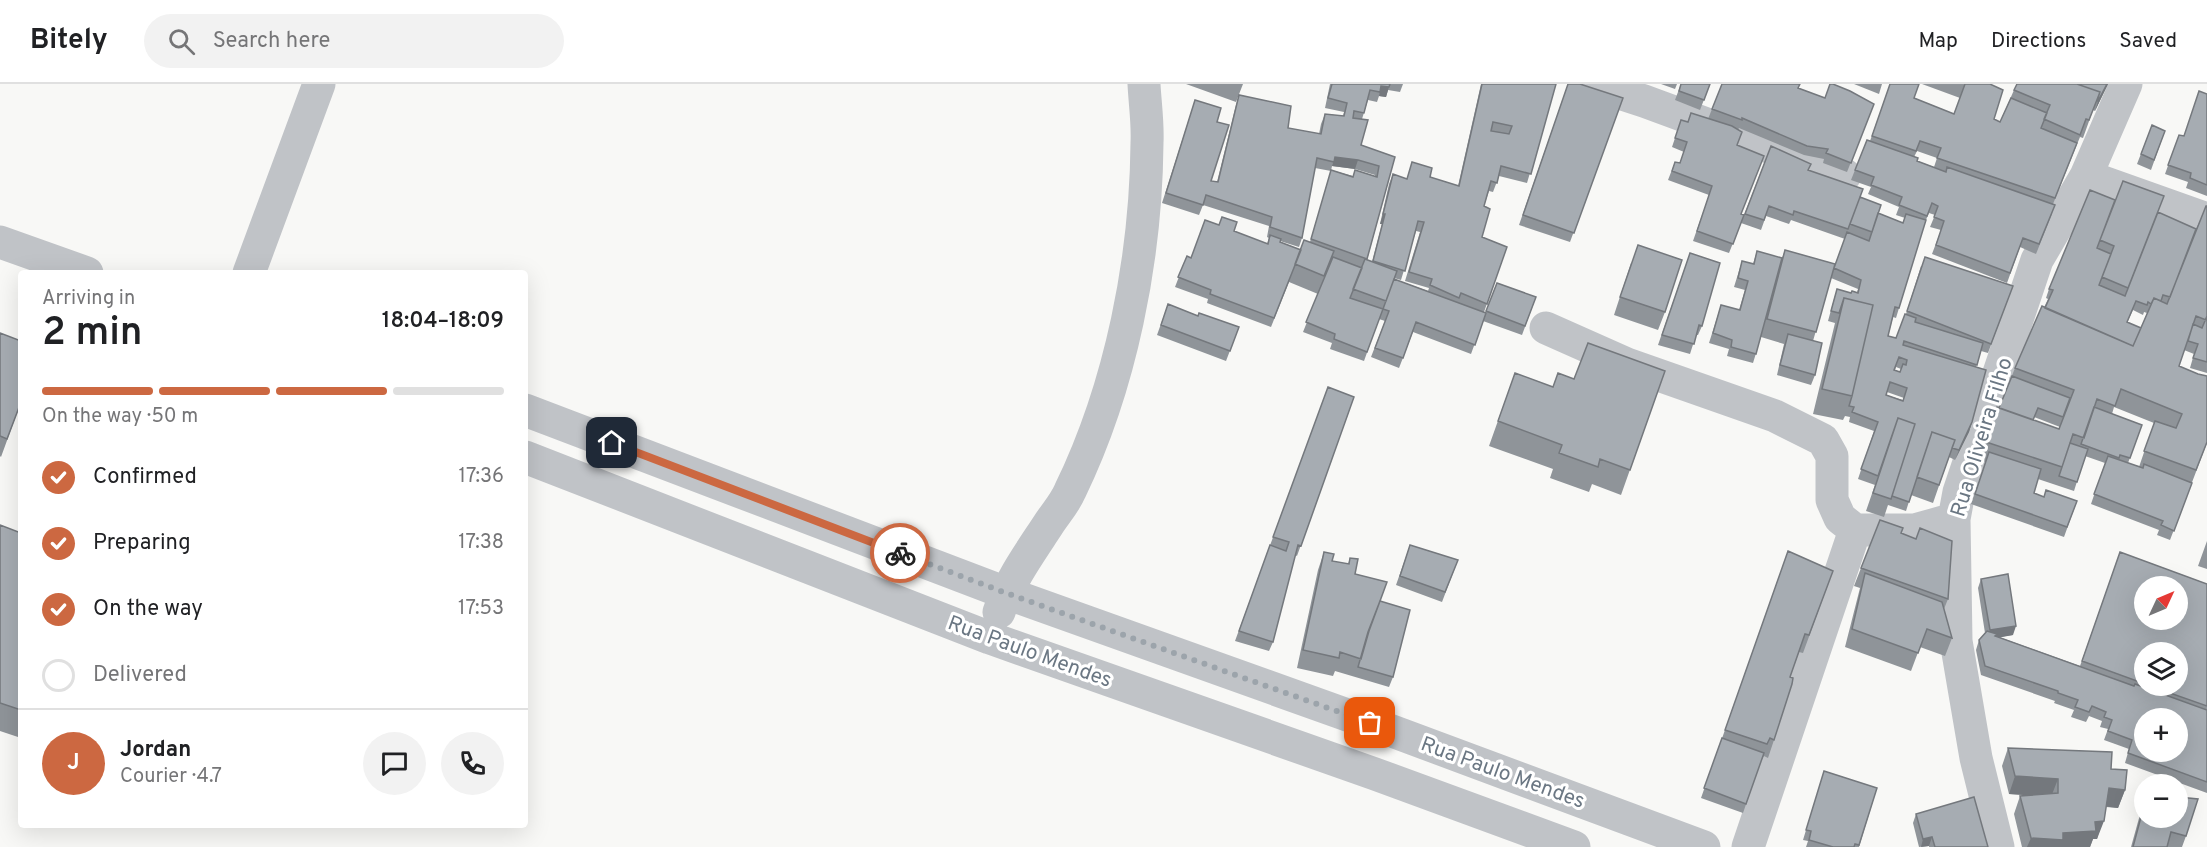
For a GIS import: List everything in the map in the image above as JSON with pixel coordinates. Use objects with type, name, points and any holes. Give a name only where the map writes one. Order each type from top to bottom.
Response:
[{"type":"street","points":[[250,270],[319,84]]},
{"type":"street","points":[[990,638],[1016,572],[1069,494],[1094,439],[1112,379],[1134,284],[1143,205],[1147,142],[1144,84]]},
{"type":"street","points":[[1592,84],[1845,175]]},
{"type":"street","name":"Rua Oliveira Filho","points":[[1998,847],[1976,758],[1956,640],[1954,519],[1962,482],[2037,260],[2086,176],[2126,84]]},
{"type":"street","points":[[2086,176],[2207,219]]},
{"type":"street","points":[[0,242],[79,270]]},
{"type":"street","points":[[1546,328],[1627,364],[1775,416],[1823,440],[1832,456],[1832,500],[1840,519],[1855,531],[1915,530],[1954,519]]},
{"type":"street","name":"Rua Paulo Mendes","points":[[528,411],[1006,593],[1392,730],[1704,847]]},
{"type":"street","name":"Rua Paulo Mendes","points":[[528,458],[990,638],[1574,847]]},
{"type":"street","points":[[1748,847],[1855,531]]},
{"type":"street","points":[[1375,774],[1392,730]]},
{"type":"building","points":[[1332,84],[1390,84],[1389,87],[1381,86],[1380,92],[1370,90],[1364,113],[1354,111],[1353,118],[1368,120],[1361,145],[1395,157],[1367,259],[1311,239],[1331,170],[1353,177],[1355,170],[1377,177],[1379,166],[1335,157],[1334,162],[1317,158],[1302,238],[1270,227],[1272,217],[1206,195],[1203,205],[1166,193],[1195,100],[1221,108],[1217,122],[1229,125],[1211,181],[1218,182],[1239,95],[1291,106],[1288,128],[1321,134],[1325,114],[1344,116],[1347,103],[1328,98]]},
{"type":"building","points":[[1482,84],[1556,84],[1531,174],[1501,166],[1497,183],[1491,181],[1484,206],[1490,209],[1482,237],[1507,247],[1487,304],[1461,293],[1459,298],[1430,285],[1432,279],[1409,272],[1424,222],[1418,221],[1405,271],[1373,261],[1393,174],[1407,179],[1412,162],[1432,168],[1430,177],[1459,186]],"holes":[[[1493,122],[1512,126],[1509,134],[1491,131]]]},
{"type":"building","points":[[1568,84],[1580,84],[1623,98],[1574,233],[1523,215]]},
{"type":"building","points":[[1681,84],[1710,84],[1704,100],[1679,91]]},
{"type":"building","points":[[1722,84],[1800,84],[1798,88],[1825,98],[1830,84],[1833,84],[1874,104],[1851,163],[1826,153],[1828,149],[1807,146],[1742,118],[1742,120],[1712,109]]},
{"type":"building","points":[[1890,84],[1919,84],[1914,98],[1954,114],[1965,84],[1990,84],[2003,90],[1994,119],[2000,122],[2011,98],[2047,113],[2041,128],[2077,143],[2055,198],[1937,158],[1941,148],[1920,141],[1916,151],[1872,136]]},
{"type":"building","points":[[2017,84],[2077,84],[2100,92],[2089,120],[2086,119],[2080,135],[2044,119],[2050,105],[2014,90]]},
{"type":"building","points":[[2077,84],[2107,84],[2097,101],[2100,92]]},
{"type":"building","points":[[2199,91],[2207,94],[2207,185],[2190,178],[2191,173],[2168,165],[2179,135],[2184,136]]},
{"type":"building","points":[[1691,113],[1732,126],[1742,132],[1737,145],[1764,156],[1741,214],[1744,215],[1733,244],[1697,231],[1712,186],[1672,171],[1675,162],[1680,163],[1687,142],[1675,138],[1681,120],[1688,122]]},
{"type":"building","points":[[2152,125],[2165,131],[2154,160],[2141,154]]},
{"type":"building","points":[[1867,140],[1918,158],[1917,161],[1946,172],[1947,167],[2055,205],[2039,244],[2023,238],[2010,273],[1936,245],[1944,221],[1934,217],[1938,206],[1932,203],[1927,216],[1899,205],[1902,197],[1871,185],[1874,177],[1855,170]]},
{"type":"building","points":[[1771,146],[1811,164],[1808,170],[1863,189],[1848,229],[1794,211],[1793,215],[1769,206],[1764,220],[1745,214]]},
{"type":"building","points":[[2123,181],[2164,196],[2128,288],[2102,277],[2114,246],[2100,240]]},
{"type":"building","points":[[2090,190],[2115,200],[2097,248],[2111,254],[2099,285],[2125,296],[2158,212],[2196,229],[2170,297],[2163,295],[2161,301],[2154,298],[2151,304],[2148,302],[2147,305],[2136,301],[2127,322],[2141,328],[2133,346],[2045,308],[2053,290],[2049,289]]},
{"type":"building","points":[[1860,197],[1881,205],[1872,232],[1850,224]]},
{"type":"building","points":[[2206,206],[2207,316],[2206,320],[2196,316],[2179,366],[2207,376],[2207,442],[2196,470],[2144,451],[2155,421],[2176,428],[2182,414],[2121,389],[2115,406],[2097,399],[2084,438],[2073,434],[2062,467],[1986,442],[1997,407],[2059,429],[2074,390],[2015,368],[2042,306],[2133,346],[2154,298],[2167,304]]},
{"type":"building","points":[[1878,213],[1903,223],[1906,214],[1926,220],[1899,308],[1895,307],[1888,336],[1896,338],[1905,314],[1916,318],[1915,322],[1983,343],[1977,365],[1904,341],[1903,345],[1986,370],[1972,422],[1959,450],[1952,448],[1955,440],[1932,432],[1909,502],[1892,496],[1915,424],[1898,418],[1878,476],[1861,469],[1878,422],[1852,412],[1854,407],[1849,406],[1873,305],[1844,298],[1839,313],[1831,311],[1837,289],[1858,293],[1861,280],[1834,268],[1847,232],[1869,241]],"holes":[[[1899,357],[1907,360],[1900,372],[1894,370]],[[1890,382],[1907,388],[1903,401],[1886,395]]]},
{"type":"building","points":[[1222,217],[1237,222],[1234,231],[1268,244],[1270,235],[1281,239],[1280,242],[1301,250],[1274,318],[1210,294],[1211,290],[1178,277],[1187,256],[1191,258],[1205,220],[1219,225]]},
{"type":"building","points":[[1304,240],[1334,251],[1324,276],[1295,264]]},
{"type":"building","points":[[1638,245],[1682,260],[1665,312],[1620,297]]},
{"type":"building","points":[[1785,250],[1835,264],[1816,332],[1767,319]]},
{"type":"building","points":[[1757,251],[1782,258],[1756,354],[1731,347],[1732,340],[1713,333],[1721,305],[1740,310],[1748,281],[1738,278],[1742,261],[1754,264]]},
{"type":"building","points":[[1690,253],[1720,263],[1702,326],[1699,325],[1694,344],[1662,335]]},
{"type":"building","points":[[1333,257],[1362,268],[1350,298],[1383,309],[1367,352],[1334,339],[1335,334],[1306,322]]},
{"type":"building","points":[[1925,257],[2013,286],[1991,344],[1907,311]]},
{"type":"building","points":[[1365,259],[1397,271],[1386,301],[1353,289]]},
{"type":"building","points":[[1394,279],[1486,313],[1475,345],[1416,322],[1403,358],[1375,348],[1389,311],[1383,309]]},
{"type":"building","points":[[1497,283],[1536,297],[1525,326],[1486,311]]},
{"type":"building","points":[[1844,298],[1873,305],[1852,396],[1822,389]]},
{"type":"building","points":[[1168,304],[1198,316],[1199,313],[1239,327],[1230,351],[1161,325]]},
{"type":"building","points":[[2207,316],[2207,362],[2193,358],[2198,344],[2188,341],[2193,324],[2202,328]]},
{"type":"building","points":[[0,333],[18,340],[18,410],[7,439],[0,436]]},
{"type":"building","points":[[1788,334],[1822,343],[1815,375],[1780,365]]},
{"type":"building","points":[[1588,343],[1665,371],[1630,470],[1600,459],[1598,467],[1559,453],[1562,445],[1498,421],[1515,373],[1553,387],[1558,373],[1574,379]]},
{"type":"building","points":[[2012,376],[2070,398],[2063,417],[2038,408],[2033,420],[1999,408]]},
{"type":"building","points":[[1328,387],[1354,397],[1301,546],[1298,545],[1273,642],[1239,631],[1270,545],[1286,551],[1289,542],[1273,537]]},
{"type":"building","points":[[2094,407],[2142,425],[2130,458],[2120,455],[2119,458],[2081,444]]},
{"type":"building","points":[[1898,418],[1915,424],[1891,499],[1873,493]]},
{"type":"building","points":[[1932,432],[1955,440],[1939,485],[1917,477]]},
{"type":"building","points":[[2070,443],[2088,449],[2077,482],[2059,476]]},
{"type":"building","points":[[1989,452],[2041,469],[2034,493],[2044,497],[2046,490],[2077,501],[2067,527],[1975,494]]},
{"type":"building","points":[[2108,456],[2143,468],[2144,464],[2192,483],[2174,531],[2161,525],[2163,521],[2094,494]]},
{"type":"building","points":[[1880,520],[1903,528],[1901,533],[1916,539],[1920,528],[1952,541],[1948,599],[1861,568]]},
{"type":"building","points":[[0,525],[18,532],[18,709],[0,703]]},
{"type":"building","points":[[1410,545],[1458,560],[1445,592],[1400,576]]},
{"type":"building","points":[[1788,551],[1833,571],[1809,635],[1805,634],[1790,677],[1793,678],[1792,684],[1774,740],[1770,738],[1767,744],[1725,730]]},
{"type":"building","points":[[1324,552],[1334,554],[1332,561],[1349,564],[1350,558],[1358,559],[1355,574],[1387,582],[1361,659],[1340,652],[1339,658],[1303,650]]},
{"type":"building","points":[[2120,552],[2185,576],[2134,576],[2134,630],[2188,630],[2188,577],[2207,584],[2207,706],[2178,696],[2188,696],[2188,642],[2134,642],[2134,680],[2082,661]]},
{"type":"building","points":[[1865,573],[1942,602],[1952,638],[1927,629],[1918,653],[1852,629]]},
{"type":"building","points":[[2008,574],[2016,626],[1990,630],[1981,579]]},
{"type":"building","points":[[1380,601],[1410,610],[1393,677],[1358,667]]},
{"type":"building","points":[[1987,631],[1997,634],[1995,636],[2134,686],[2134,696],[2168,696],[2207,710],[2207,782],[2153,762],[2188,762],[2188,708],[2134,708],[2134,755],[2128,753],[2132,740],[2108,731],[2112,720],[2104,717],[2106,712],[2092,706],[2089,712],[2075,707],[2078,700],[1985,666],[1979,640]]},
{"type":"building","points":[[1722,738],[1764,753],[1746,804],[1704,788]]},
{"type":"building","points":[[2008,748],[2112,752],[2111,769],[2127,770],[2125,790],[2109,788],[2104,821],[2095,822],[2096,831],[2063,833],[2063,840],[2031,838],[2020,796],[2058,793],[2058,779],[2015,776]]},
{"type":"building","points":[[1824,771],[1877,788],[1859,845],[1833,847],[1809,840],[1811,831],[1806,830]]},
{"type":"building","points":[[1974,797],[1988,847],[1935,847],[1932,837],[1923,839],[1916,814]]},
{"type":"building","points":[[2188,798],[2198,799],[2186,836],[2171,832],[2167,847],[2133,847],[2138,828],[2188,828]]},
{"type":"way so far","points":[[900,553],[1370,723]]},
{"type":"route","points":[[612,443],[900,553]]}]
